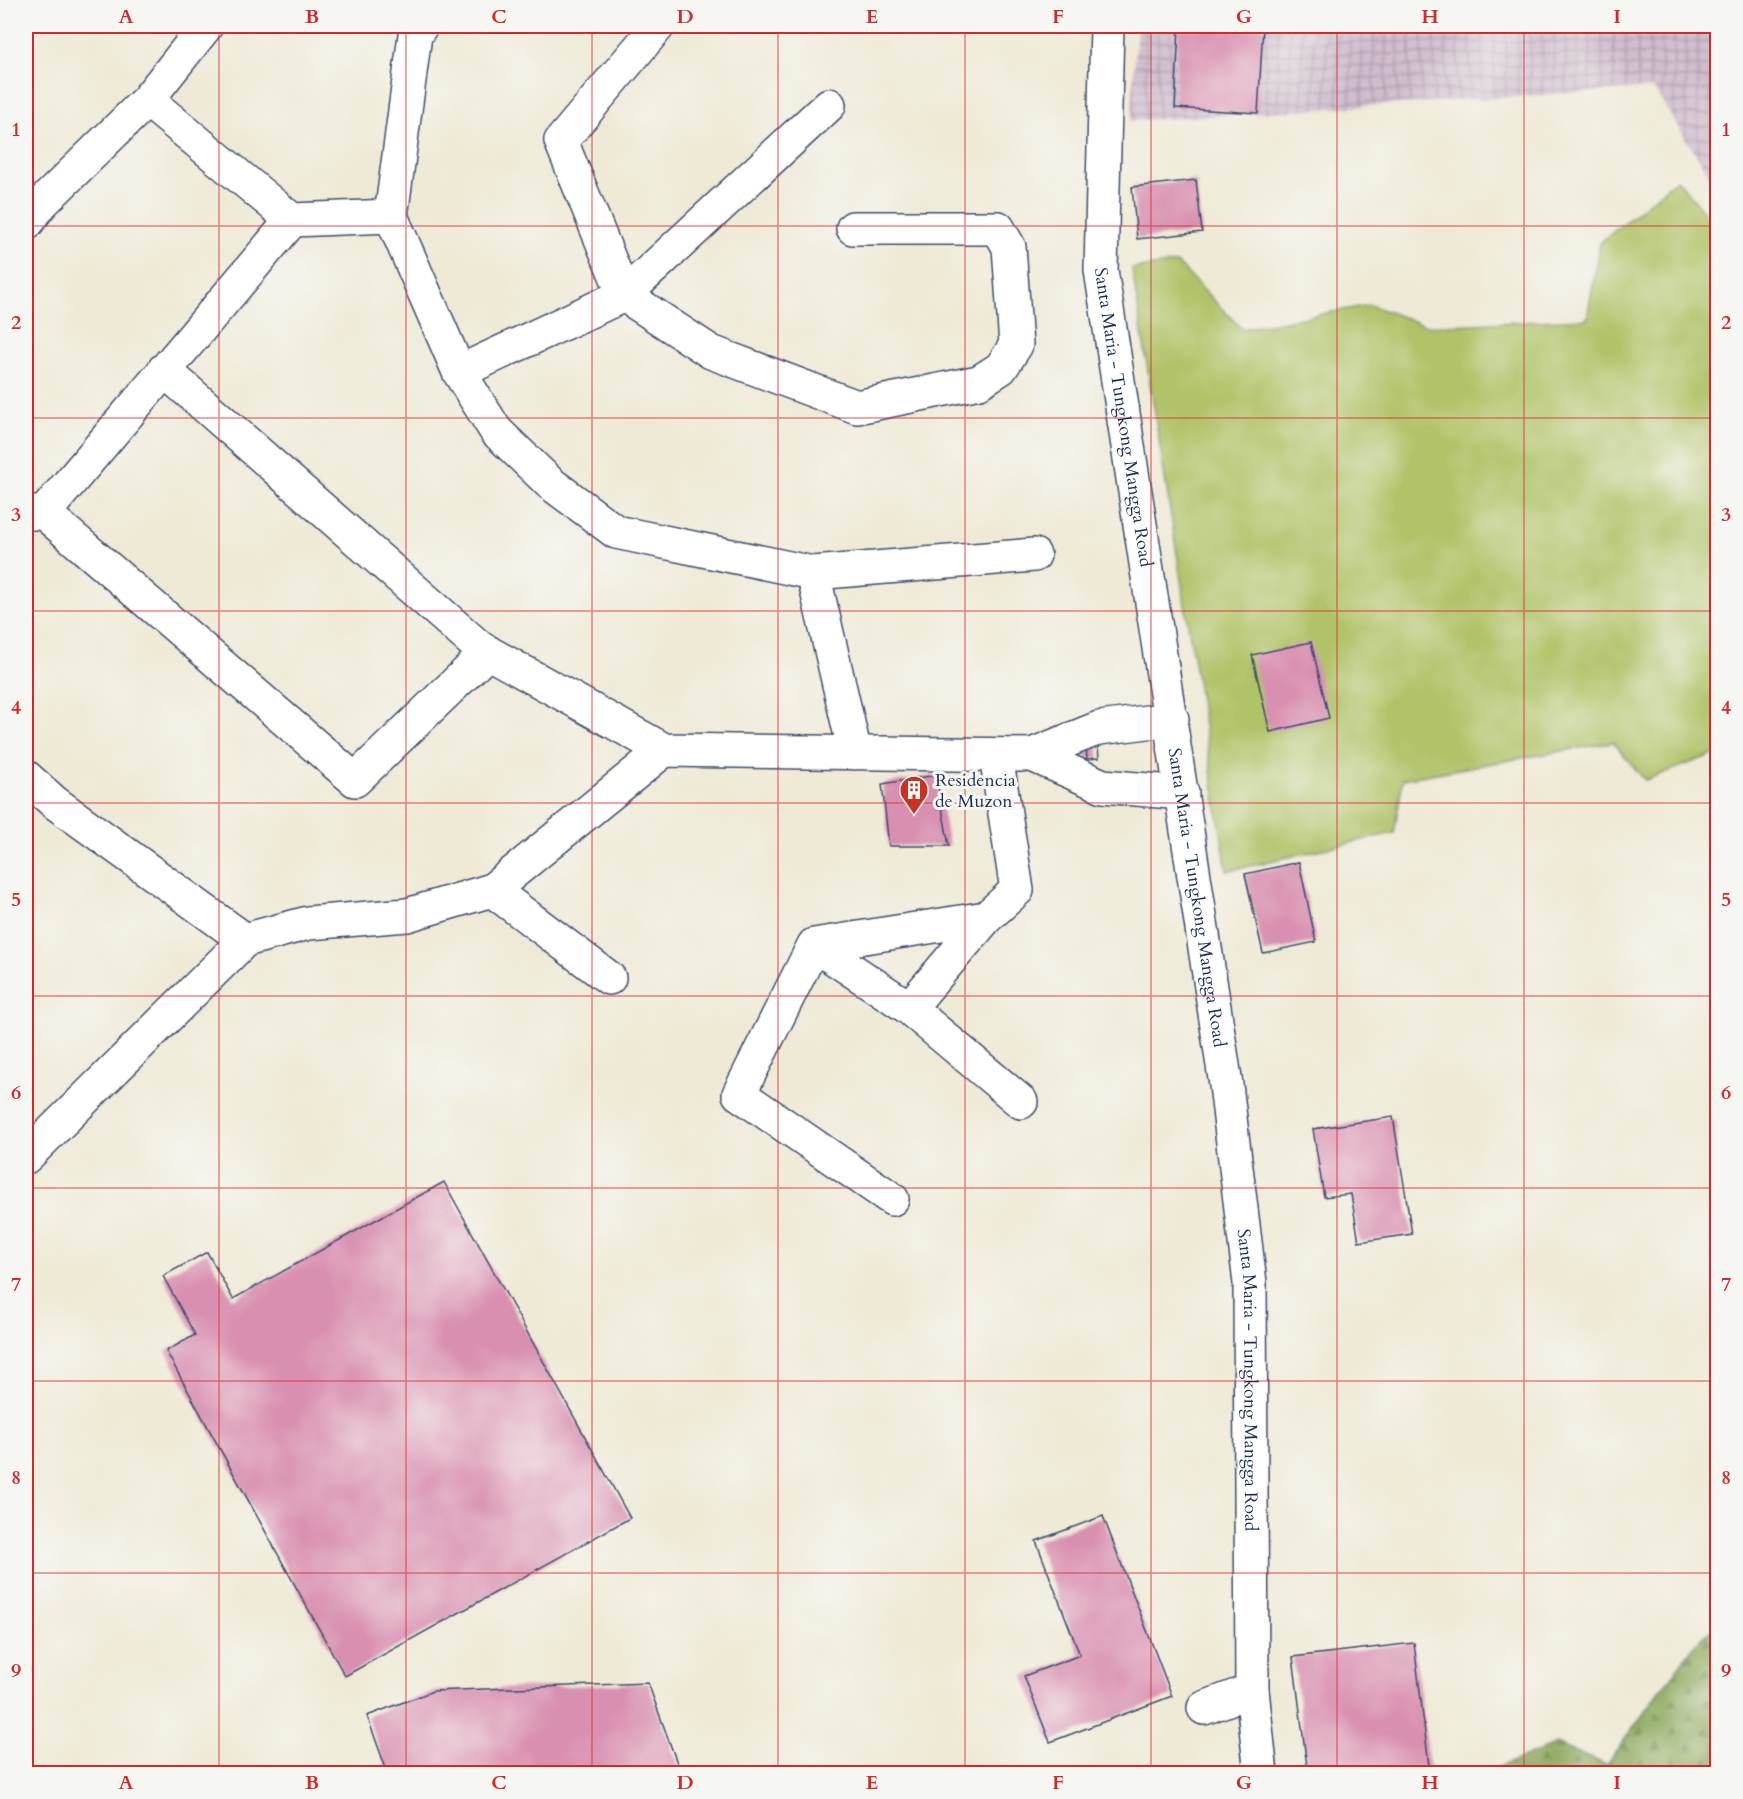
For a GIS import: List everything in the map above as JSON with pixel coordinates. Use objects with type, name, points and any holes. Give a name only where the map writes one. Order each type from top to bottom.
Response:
[{"type":"street","points":[[31,205],[147,100],[206,26]]},
{"type":"street","points":[[421,26],[415,35],[391,216],[459,372],[496,431],[550,483],[616,532],[813,573],[1034,555]]},
{"type":"street","points":[[658,26],[561,141],[624,295],[711,352],[857,407],[979,382],[1001,368],[1016,345],[1009,247],[998,228],[853,228]]},
{"type":"street","name":"Santa Maria - Tungkong Mangga Road","points":[[1107,26],[1101,270],[1172,719],[1226,1085],[1250,1283],[1252,1690],[1261,1773]]},
{"type":"street","points":[[147,100],[292,220],[391,216]]},
{"type":"street","points":[[459,372],[624,295],[829,105]]},
{"type":"street","points":[[292,220],[164,370],[35,513],[356,780],[488,652]]},
{"type":"street","points":[[164,370],[488,652],[664,750],[1032,755],[1098,728],[1172,719]]},
{"type":"street","points":[[813,573],[855,753]]},
{"type":"street","points":[[26,1157],[245,940],[308,924],[407,915],[492,890],[664,750]]},
{"type":"street","points":[[1032,755],[1103,786],[1182,793]]},
{"type":"street","points":[[909,1008],[986,918],[1017,890],[996,756]]},
{"type":"street","points":[[26,777],[54,802],[245,940]]},
{"type":"street","points":[[492,890],[609,978]]},
{"type":"street","points":[[814,945],[986,918]]},
{"type":"street","points":[[814,945],[909,1008],[1021,1102]]},
{"type":"street","points":[[814,945],[739,1094],[892,1199]]},
{"type":"street","points":[[1204,1708],[1252,1690]]},
{"type":"shaded area","points":[[1137,26],[1717,26],[1717,187],[1653,88],[1131,121]]},
{"type":"green space","points":[[1677,179],[1717,228],[1717,753],[1645,780],[1613,742],[1403,779],[1394,833],[1227,871],[1132,269],[1177,263],[1242,329],[1370,305],[1427,326],[1587,319],[1600,243]]},
{"type":"green space","points":[[1717,1625],[1717,1773],[1484,1773],[1556,1744],[1606,1765],[1694,1645]]},
{"type":"building","points":[[1179,26],[1263,26],[1258,113],[1175,108]]},
{"type":"building","points":[[1196,180],[1202,232],[1137,239],[1132,187]]},
{"type":"building","points":[[1311,642],[1329,718],[1270,732],[1252,655]]},
{"type":"building","points":[[1086,746],[1098,746],[1099,758],[1087,759]]},
{"type":"building","name":"Residencia de Muzon","points":[[936,775],[949,846],[889,846],[882,784]]},
{"type":"building","points":[[1299,862],[1316,942],[1263,953],[1245,874]]},
{"type":"building","points":[[1393,1117],[1412,1234],[1359,1242],[1351,1194],[1324,1197],[1313,1129]]},
{"type":"building","points":[[444,1182],[630,1518],[345,1676],[166,1351],[195,1335],[163,1276],[207,1252],[233,1299]]},
{"type":"building","points":[[1103,1516],[1172,1696],[1050,1742],[1024,1676],[1080,1655],[1036,1541]]},
{"type":"building","points":[[1414,1643],[1430,1774],[1308,1774],[1293,1657]]},
{"type":"building","points":[[648,1683],[681,1774],[388,1774],[367,1716],[433,1691]]},
{"type":"place","name":"Residencia de Muzon","points":[[914,816]]}]
